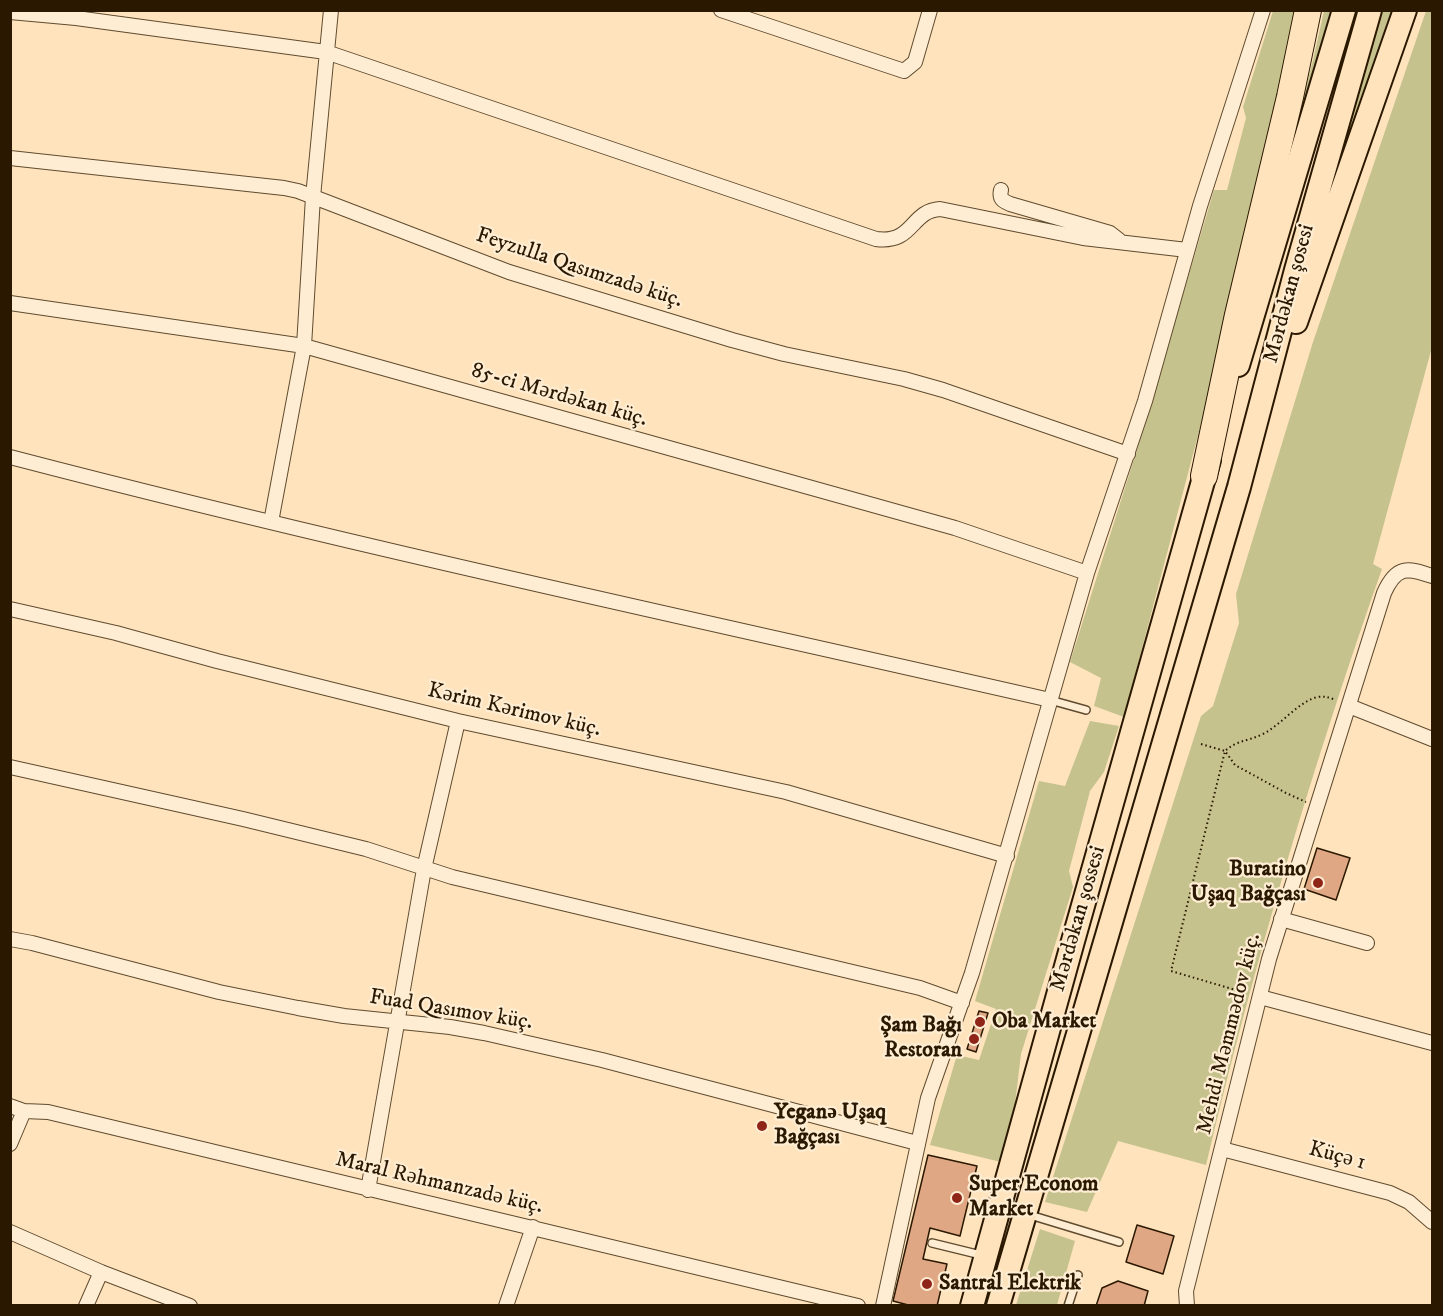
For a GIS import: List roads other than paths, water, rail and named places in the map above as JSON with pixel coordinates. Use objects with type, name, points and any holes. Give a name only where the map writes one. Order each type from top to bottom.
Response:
[{"type":"highway","points":[[1204,476],[1238,315],[1290,97],[1308,10]]},
{"type":"main road","name":"Mərdəkan şosesi","points":[[1180,569],[1204,476],[1344,10]]},
{"type":"main road","name":"Mərdəkan şosesi","points":[[1212,578],[1370,10]]},
{"type":"main road","points":[[1239,487],[1405,10]]},
{"type":"main road","name":"Mərdəkan şossesi","points":[[972,1305],[1076,930],[1180,569]]},
{"type":"main road","name":"Mərdəkan şossesi","points":[[998,1305],[1212,578]]},
{"type":"street","points":[[271,522],[304,346],[313,197],[331,10]]},
{"type":"street","points":[[721,10],[904,71],[915,62],[930,10]]},
{"type":"street","points":[[883,1305],[928,1098],[962,1003],[1007,856],[1087,573],[1145,401],[1187,249],[1263,10]]},
{"type":"street","points":[[10,12],[88,20],[326,52],[876,239],[888,241],[898,238],[908,231],[922,215],[940,209],[1083,238],[1187,249]]},
{"type":"street","name":"Feyzulla Qasımzadə küç.","points":[[10,158],[284,188],[509,272],[732,340],[943,390],[1128,454]]},
{"type":"street","points":[[1001,190],[1002,201],[1110,233],[1115,235],[1121,243]]},
{"type":"street","name":"85-ci Mərdəkan küç.","points":[[10,303],[304,346],[955,528],[1087,573]]},
{"type":"street","points":[[10,457],[271,522],[1050,700]]},
{"type":"street","name":"Mehdi Məmmədov küç.","points":[[1187,1305],[1186,1291],[1281,919],[1384,593],[1390,580],[1397,573],[1405,570],[1418,571],[1432,576]]},
{"type":"street","name":"Kərim Kərimov küç.","points":[[10,609],[116,633],[217,661],[458,721],[786,792],[1007,856]]},
{"type":"street","points":[[1349,706],[1432,739]]},
{"type":"street","points":[[368,1190],[424,869],[458,721]]},
{"type":"street","points":[[10,766],[366,849],[424,869],[492,887],[920,988],[962,1003]]},
{"type":"street","points":[[1281,919],[1368,943]]},
{"type":"street","name":"Fuad Qasımov küç.","points":[[10,939],[219,992],[344,1016],[450,1027],[484,1033],[602,1060],[917,1143]]},
{"type":"street","points":[[1260,997],[1432,1043]]},
{"type":"street","points":[[10,1144],[17,1108]]},
{"type":"street","name":"Maral Rəhmanzadə küç.","points":[[17,1108],[48,1112],[858,1305]]},
{"type":"street","name":"Küçə 1","points":[[1222,1149],[1390,1193],[1409,1202],[1432,1222]]},
{"type":"street","points":[[506,1305],[533,1227]]},
{"type":"street","points":[[10,1232],[101,1272],[190,1305]]},
{"type":"street","points":[[86,1305],[101,1272]]},
{"type":"lane","points":[[1050,700],[1086,710]]},
{"type":"lane","points":[[1024,1214],[1119,1242]]},
{"type":"lane","points":[[932,1243],[987,1257]]},
{"type":"lane","points":[[1068,1305],[1077,1275]]},
{"type":"place","name":"Buratino Uşaq Bağçası","points":[[1318,883]]},
{"type":"place","name":"Oba Market","points":[[980,1022]]},
{"type":"place","name":"Şam Bağı Restoran","points":[[974,1039]]},
{"type":"place","name":"Yeganə Uşaq Bağçası","points":[[762,1126]]},
{"type":"place","name":"Super Econom Market","points":[[957,1198]]},
{"type":"place","name":"Santral Elektrik","points":[[927,1284]]}]
